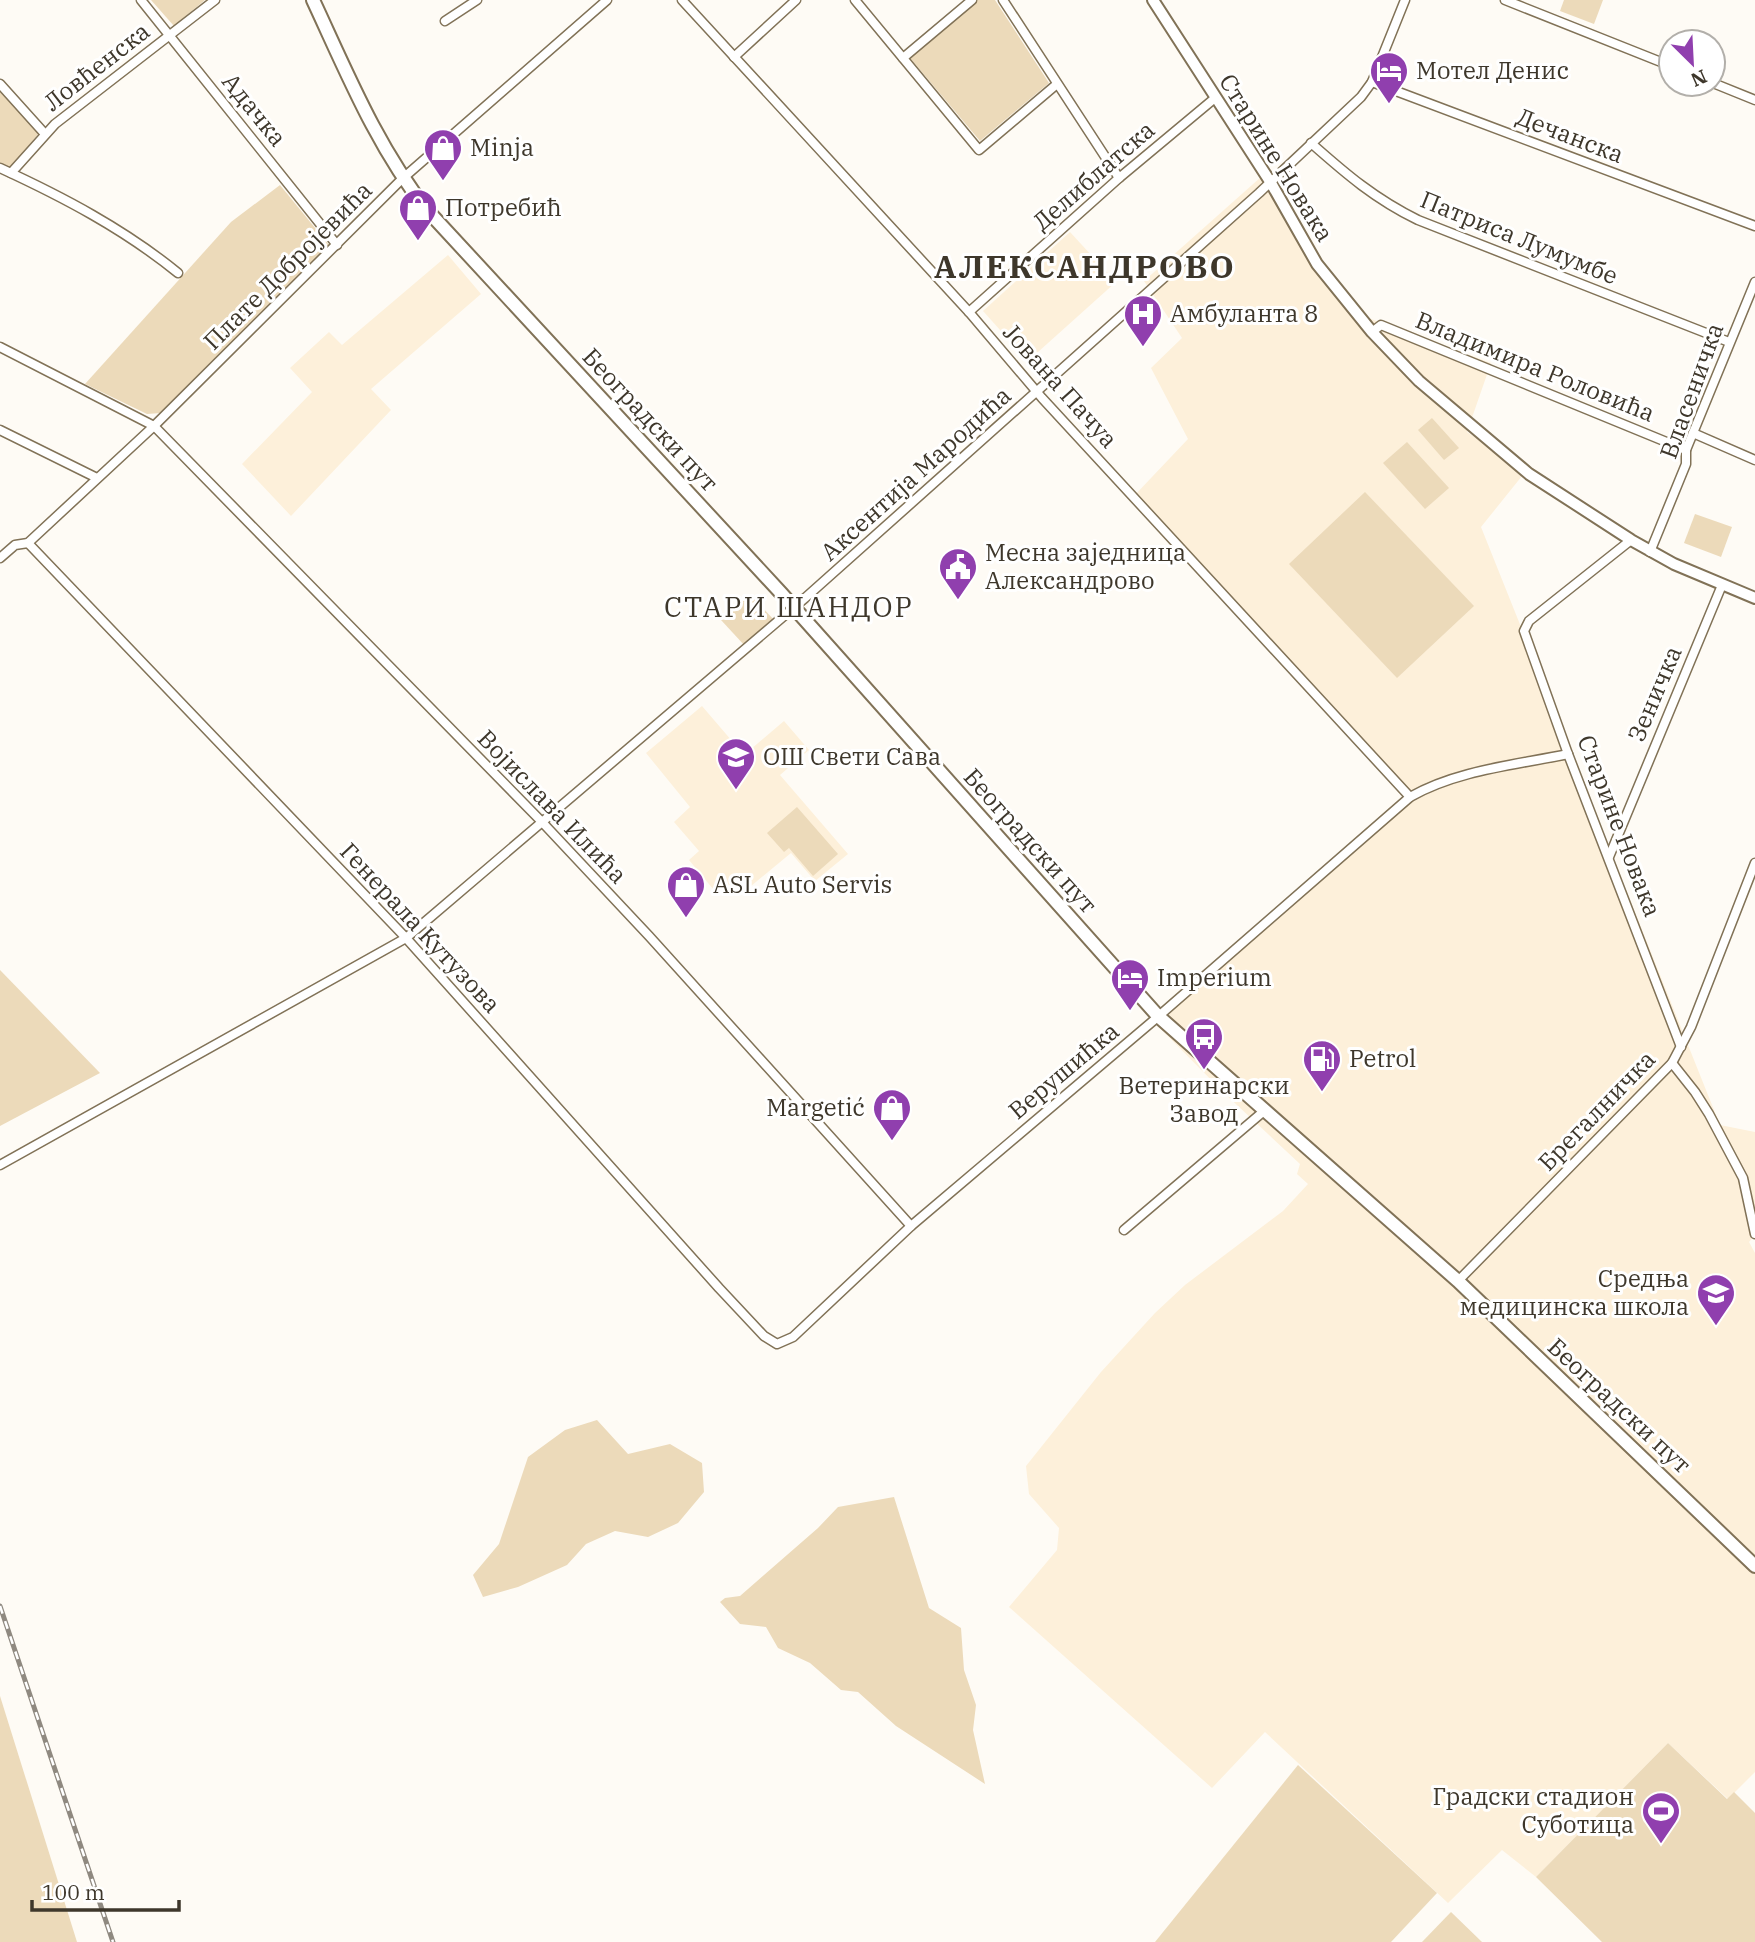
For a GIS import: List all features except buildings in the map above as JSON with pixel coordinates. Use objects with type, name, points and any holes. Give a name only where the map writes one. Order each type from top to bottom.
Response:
[{"type":"main road","name":"Београдски пут","points":[[313,0],[370,122],[402,179],[440,224],[794,607],[1158,1016],[1458,1281],[1755,1566]]},
{"type":"street","name":"Адачка","points":[[141,0],[337,245]]},
{"type":"street","name":"Ловћенска","points":[[11,173],[45,134],[215,0]]},
{"type":"street","points":[[445,21],[477,0]]},
{"type":"street","name":"Плате Добројевића","points":[[0,558],[15,545],[28,543],[154,426],[402,179],[607,0]]},
{"type":"street","name":"Јована Пачуа","points":[[682,0],[969,312],[1037,392],[1410,797]]},
{"type":"street","points":[[734,57],[796,0]]},
{"type":"street","points":[[855,0],[979,150],[1057,84]]},
{"type":"street","points":[[903,58],[972,0]]},
{"type":"street","points":[[1003,0],[1119,178]]},
{"type":"street","name":"Старине Новака","points":[[1153,0],[1270,183],[1317,264],[1372,332],[1419,381],[1529,474],[1631,540],[1650,552],[1755,598]]},
{"type":"street","name":"Аксентија Мародића","points":[[0,1166],[406,938],[794,607],[1270,183],[1361,97],[1372,82],[1405,0]]},
{"type":"street","points":[[1506,0],[1657,60]]},
{"type":"street","name":"Дечанска","points":[[1372,82],[1755,226]]},
{"type":"street","points":[[0,84],[45,134]]},
{"type":"street","points":[[1727,89],[1755,100]]},
{"type":"street","name":"Делиблатска","points":[[969,312],[1119,178],[1215,98]]},
{"type":"street","name":"Патриса Лумумбе","points":[[1311,143],[1367,191],[1387,205],[1418,220],[1729,342]]},
{"type":"street","points":[[0,168],[103,219],[152,251],[178,273]]},
{"type":"street","name":"Власеничка","points":[[1650,552],[1686,464],[1686,450],[1755,282]]},
{"type":"street","name":"Владимира Роловића","points":[[1372,332],[1381,325],[1686,450]]},
{"type":"street","name":"Војислава Илића","points":[[0,347],[154,426],[542,822],[911,1226]]},
{"type":"street","points":[[0,430],[97,478]]},
{"type":"street","points":[[1693,433],[1755,460]]},
{"type":"street","name":"Старине Новака","points":[[1631,540],[1529,621],[1525,626],[1525,633],[1681,1047]]},
{"type":"street","name":"Генерала Кутузова","points":[[28,543],[406,938],[728,1297],[764,1336],[777,1344]]},
{"type":"street","name":"Зеничка","points":[[1609,857],[1722,585]]},
{"type":"street","name":"Верушићка","points":[[777,1344],[793,1338],[911,1226],[1410,797],[1428,786],[1450,779],[1569,754]]},
{"type":"street","name":"Брегалничка","points":[[1458,1281],[1672,1063],[1691,1027],[1755,863]]},
{"type":"street","points":[[1672,1063],[1709,1114],[1743,1178],[1755,1234]]},
{"type":"street","points":[[1124,1230],[1264,1111]]},
{"type":"shaded area","points":[[151,0],[205,0],[174,26]]},
{"type":"shaded area","points":[[978,0],[995,0],[1049,83],[980,141],[910,58]]},
{"type":"shaded area","points":[[1564,0],[1603,0],[1594,24],[1560,11]]},
{"type":"shaded area","points":[[0,91],[39,133],[11,168],[0,163]]},
{"type":"shaded area","points":[[1261,177],[1352,312],[1491,363],[1467,432],[1526,471],[1481,527],[1720,1125],[1755,1132],[1755,1235],[1749,1242],[1755,1253],[1755,1772],[1728,1799],[1668,1743],[1536,1877],[1502,1850],[1448,1903],[1265,1732],[1212,1788],[1009,1607],[1057,1550],[1059,1528],[1029,1494],[1026,1466],[1101,1372],[1155,1313],[1185,1285],[1283,1211],[1308,1184],[1297,1174],[1300,1164],[1153,1021],[1409,797],[1133,497],[1188,439],[1151,368],[1182,338],[1144,281]]},
{"type":"shaded area","points":[[280,185],[329,245],[161,413],[147,414],[85,384],[231,222]]},
{"type":"shaded area","points":[[1070,232],[1116,282],[1028,361],[983,311]]},
{"type":"shaded area","points":[[448,255],[481,294],[371,389],[391,410],[291,516],[242,464],[312,392],[290,368],[329,332],[342,345]]},
{"type":"shaded area","points":[[1432,418],[1459,448],[1444,460],[1418,430]]},
{"type":"shaded area","points":[[1407,442],[1449,488],[1425,509],[1383,463]]},
{"type":"shaded area","points":[[1365,492],[1474,606],[1397,678],[1289,564]]},
{"type":"shaded area","points":[[1695,514],[1732,527],[1721,557],[1684,543]]},
{"type":"shaded area","points":[[750,594],[774,620],[745,646],[721,620]]},
{"type":"shaded area","name":"ОШ Свети Сава","points":[[702,706],[744,755],[784,721],[809,750],[780,775],[848,854],[815,881],[791,853],[751,886],[741,875],[718,895],[689,860],[699,851],[674,822],[690,807],[646,753]]},
{"type":"shaded area","points":[[797,807],[838,854],[813,876],[789,848],[784,852],[767,833]]},
{"type":"shaded area","points":[[0,970],[100,1073],[0,1126]]},
{"type":"shaded area","points":[[597,1420],[628,1454],[670,1444],[702,1463],[704,1492],[678,1523],[648,1537],[615,1531],[586,1544],[567,1565],[518,1587],[483,1597],[473,1575],[499,1544],[528,1457],[565,1430]]},
{"type":"shaded area","points":[[894,1497],[929,1608],[961,1628],[964,1670],[976,1705],[973,1730],[985,1784],[896,1726],[858,1692],[841,1690],[810,1663],[778,1648],[766,1627],[740,1624],[720,1602],[725,1598],[740,1596],[838,1507]]},
{"type":"shaded area","points":[[0,1696],[77,1942],[0,1942]]},
{"type":"shaded area","name":"Градски стадион Суботица","points":[[1668,1743],[1727,1799],[1734,1792],[1755,1813],[1755,1942],[1602,1942],[1536,1877]]},
{"type":"shaded area","points":[[1298,1765],[1437,1893],[1391,1942],[1155,1942]]},
{"type":"shaded area","points":[[1451,1912],[1482,1942],[1422,1942]]},
{"type":"railway","points":[[0,1606],[113,1942]]},
{"type":"place","name":"Мотел Денис","points":[[1389,105]]},
{"type":"place","name":"Minja","points":[[443,182]]},
{"type":"place","name":"Потребић","points":[[418,242]]},
{"type":"place","name":"Амбуланта 8","points":[[1143,348]]},
{"type":"place","name":"Месна заједница Александрово","points":[[958,601]]},
{"type":"place","name":"ОШ Свети Сава","points":[[736,791]]},
{"type":"place","name":"ASL Auto Servis","points":[[686,919]]},
{"type":"place","name":"Imperium","points":[[1130,1012]]},
{"type":"place","name":"Ветеринарски Завод","points":[[1204,1071]]},
{"type":"place","name":"Petrol","points":[[1322,1093]]},
{"type":"place","name":"Margetić","points":[[892,1142]]},
{"type":"place","name":"Средња медицинска школа","points":[[1716,1327]]},
{"type":"place","name":"Градски стадион Суботица","points":[[1661,1845]]},
{"type":"district","name":"АЛЕКСАНДРОВО","points":[[1085,267]]},
{"type":"district","name":"СТАРИ ШАНДОР","points":[[789,607]]}]
